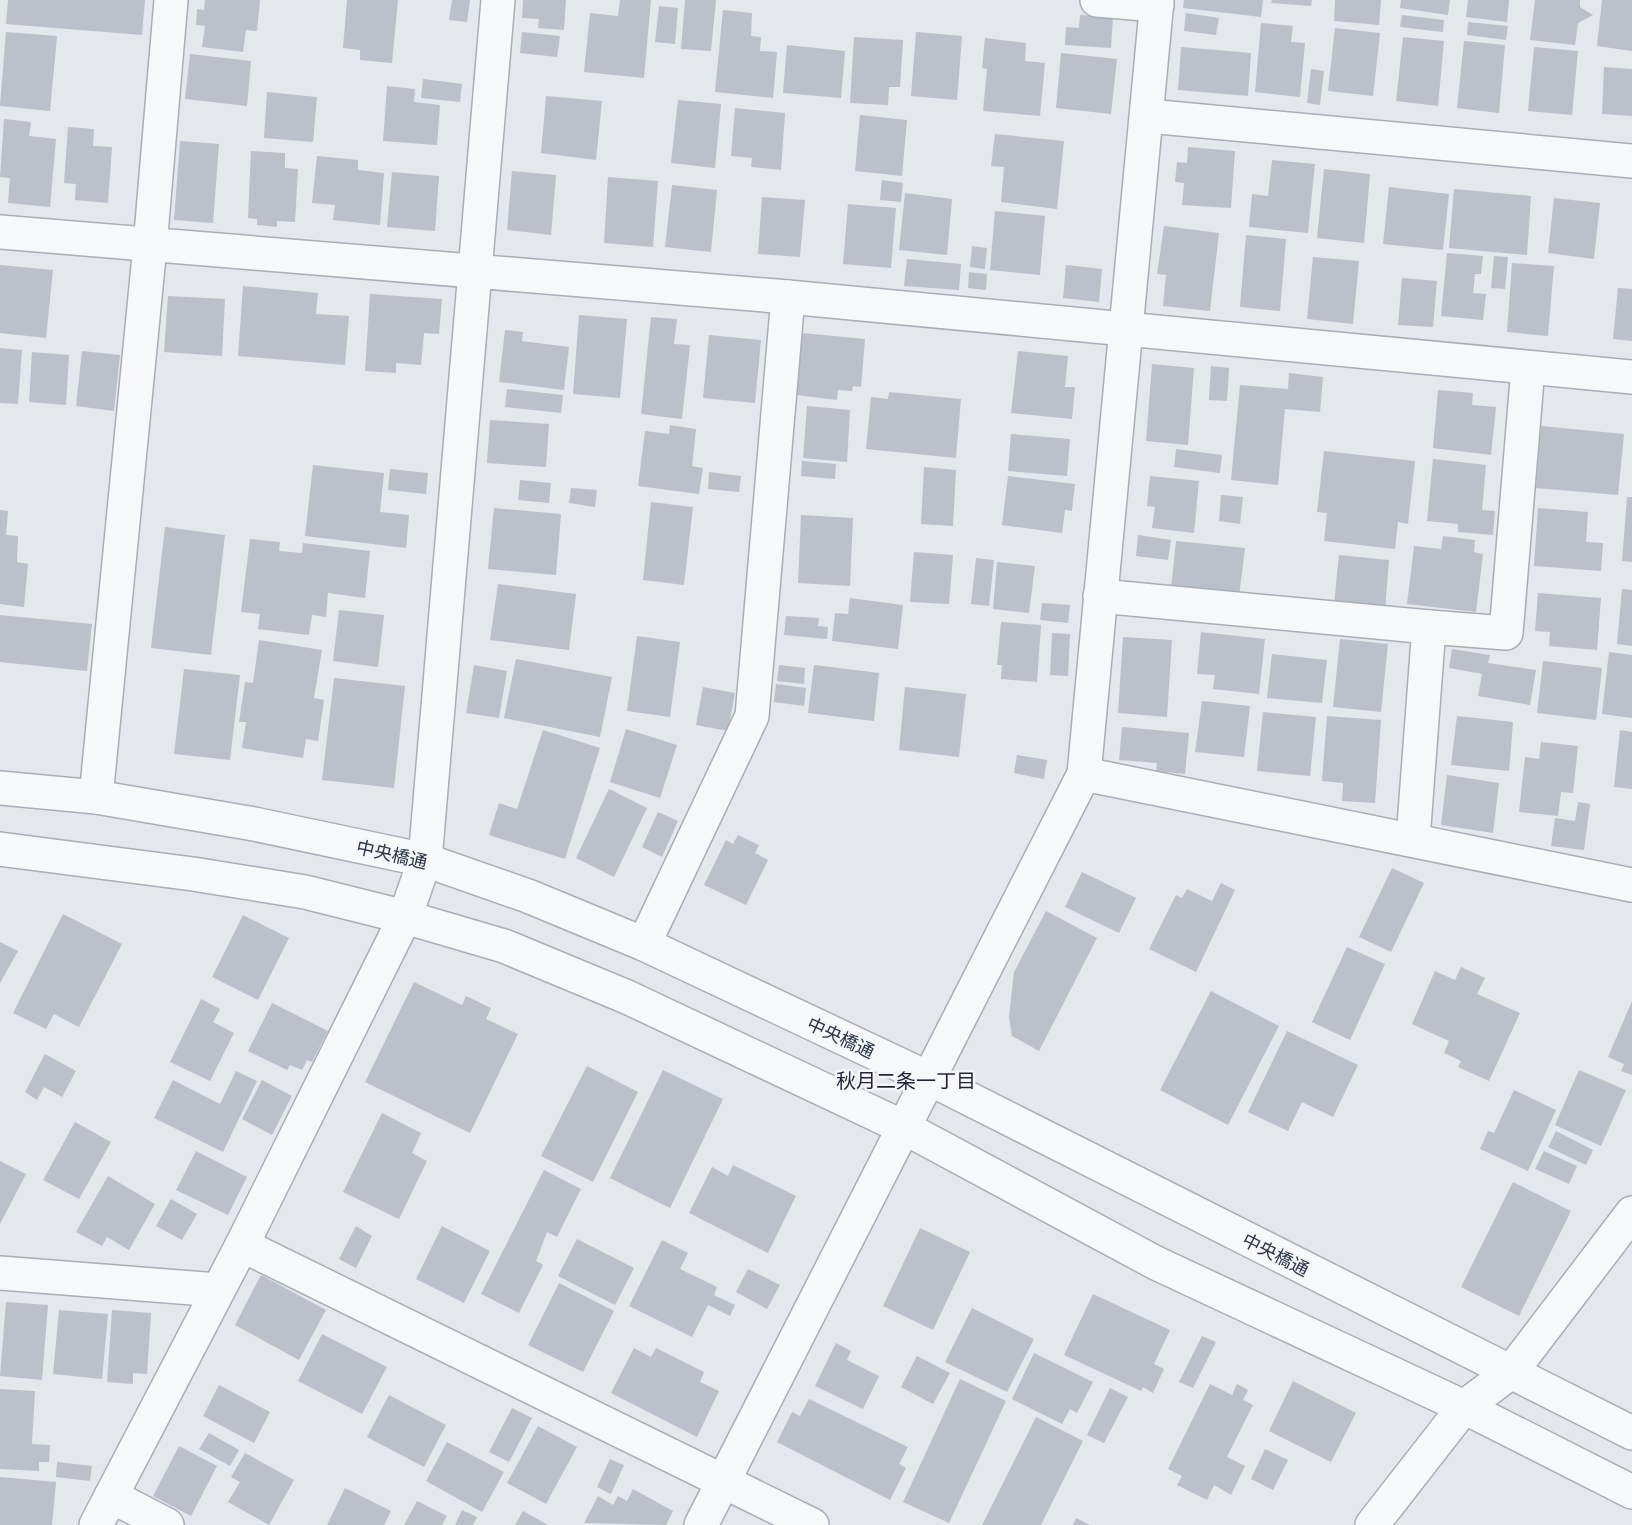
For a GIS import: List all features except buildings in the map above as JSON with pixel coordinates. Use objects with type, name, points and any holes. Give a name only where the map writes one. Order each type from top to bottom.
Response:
[{"type":"street","points":[[96,797],[150,246],[171,0]]},
{"type":"street","points":[[96,1525],[243,1245],[405,916],[425,860],[498,0]]},
{"type":"street","points":[[701,1525],[1084,774],[1128,330],[1157,3],[1097,0]]},
{"type":"street","points":[[1148,116],[1632,161]]},
{"type":"street","points":[[0,232],[788,297],[1632,377]]},
{"type":"street","points":[[644,944],[752,716],[788,297]]},
{"type":"street","points":[[1100,596],[1506,633],[1528,368]]},
{"type":"street","points":[[1413,839],[1429,627]]},
{"type":"street","points":[[1084,774],[1632,885]]},
{"type":"street","name":"中央橋通","points":[[0,788],[96,797],[254,824],[425,860],[528,896],[644,944],[930,1079],[1632,1432]]},
{"type":"street","points":[[0,849],[193,874],[294,890],[405,916],[504,946],[627,997],[905,1128],[1156,1263],[1464,1407],[1632,1492]]},
{"type":"street","points":[[1372,1525],[1464,1407],[1511,1372],[1631,1216]]},
{"type":"street","points":[[243,1245],[812,1525]]},
{"type":"street","points":[[0,1273],[218,1290]]},
{"type":"street","points":[[111,1496],[168,1525]]},
{"type":"district","name":"秋月二条一丁目","points":[[906,1080]]}]
